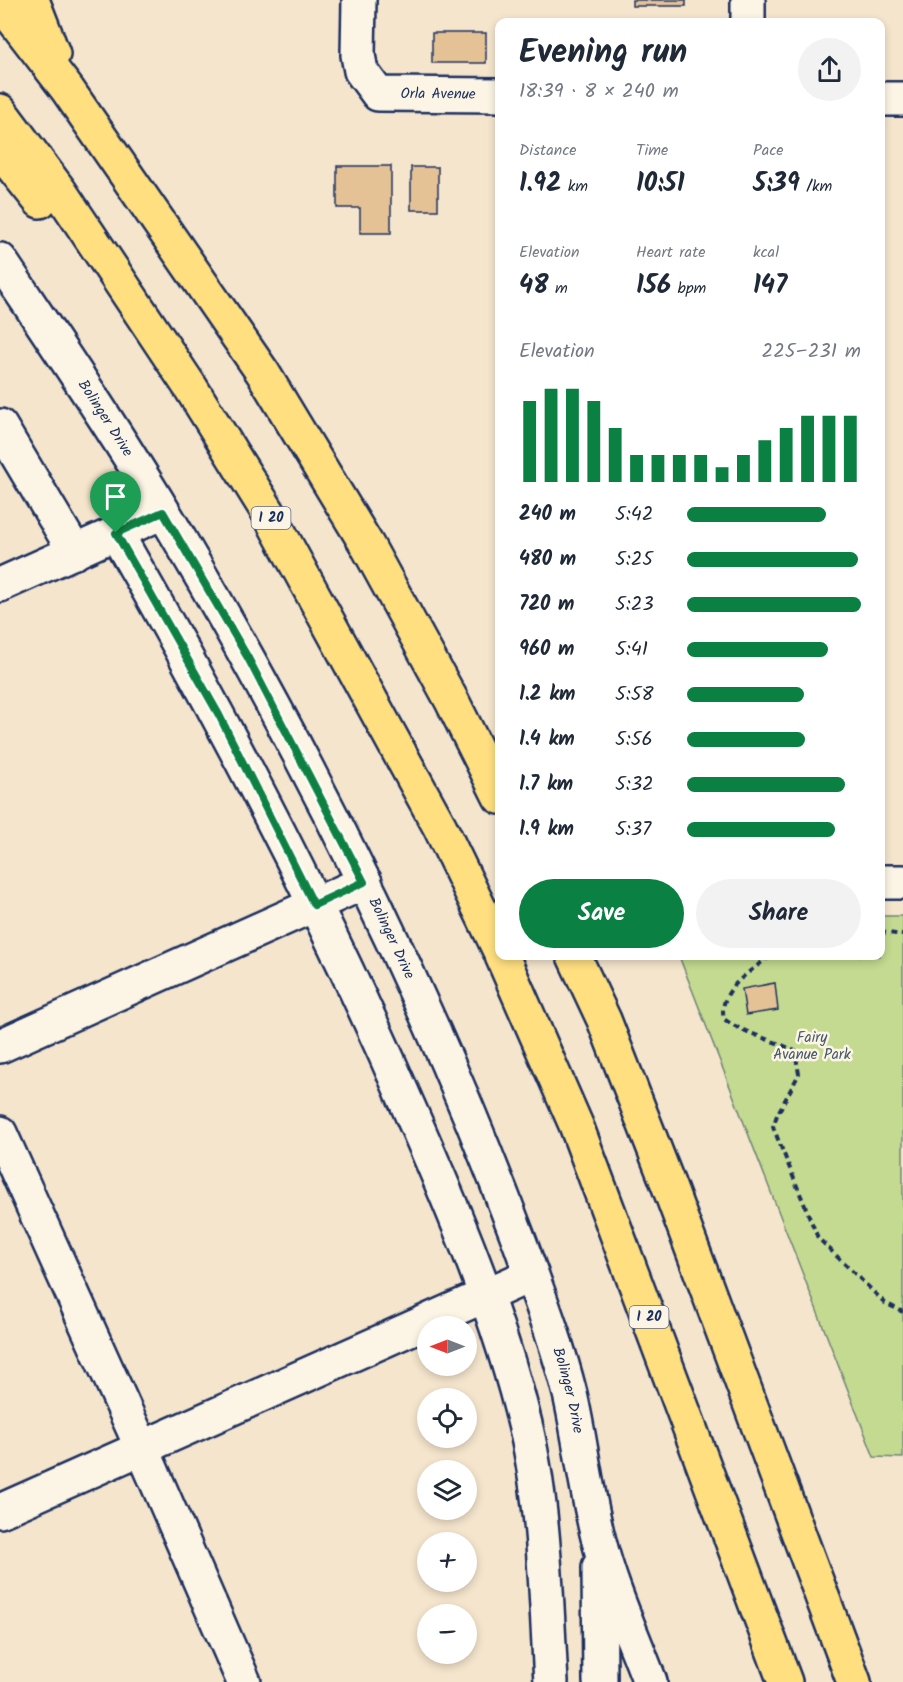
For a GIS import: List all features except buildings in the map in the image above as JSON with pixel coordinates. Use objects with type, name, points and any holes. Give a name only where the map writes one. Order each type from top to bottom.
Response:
[{"type":"highway","points":[[32,0],[67,89]]},
{"type":"highway","points":[[0,2],[67,89],[263,373],[367,545],[452,701],[495,787]]},
{"type":"highway","name":"I 20","points":[[0,111],[59,190],[191,388],[272,519],[440,827],[495,941]]},
{"type":"highway","points":[[0,151],[191,388]]},
{"type":"highway","name":"I 20","points":[[504,960],[576,1125],[785,1682]]},
{"type":"highway","points":[[576,960],[604,1020],[664,1173],[854,1682]]},
{"type":"street","name":"Orla Avenue","points":[[359,0],[358,55],[361,71],[378,94],[495,95]]},
{"type":"street","points":[[748,0],[748,18]]},
{"type":"street","points":[[885,99],[903,99]]},
{"type":"street","name":"Bolinger Drive","points":[[0,260],[10,296],[88,392],[163,512],[248,658],[364,882],[443,1053],[553,1335],[570,1394],[599,1543],[650,1682]]},
{"type":"street","points":[[0,426],[11,468],[75,552]]},
{"type":"street","points":[[0,585],[163,512]]},
{"type":"street","points":[[116,533],[219,715],[314,905],[377,1035],[436,1171],[486,1295],[505,1350],[526,1431],[540,1511],[551,1682]]},
{"type":"street","points":[[0,1046],[364,882]]},
{"type":"street","points":[[885,882],[903,882]]},
{"type":"street","points":[[0,1133],[142,1448],[244,1682]]},
{"type":"street","points":[[0,1511],[531,1275]]},
{"type":"street","name":"Bolinger Drive","points":[[599,1543],[600,1673]]},
{"type":"street","points":[[558,1682],[600,1673]]},
{"type":"path","points":[[885,933],[903,935]]},
{"type":"path","points":[[765,960],[730,990],[721,1007],[724,1018],[736,1028],[770,1039],[795,1051],[799,1074],[777,1114],[773,1127],[818,1238],[885,1303],[903,1312]]},
{"type":"green space","name":"Fairy Avanue Park","points":[[885,916],[903,916],[903,1458],[874,1457],[681,960],[885,960]]},
{"type":"route","points":[[163,512],[248,658],[364,882],[314,905],[219,715],[116,533],[163,512]]}]
